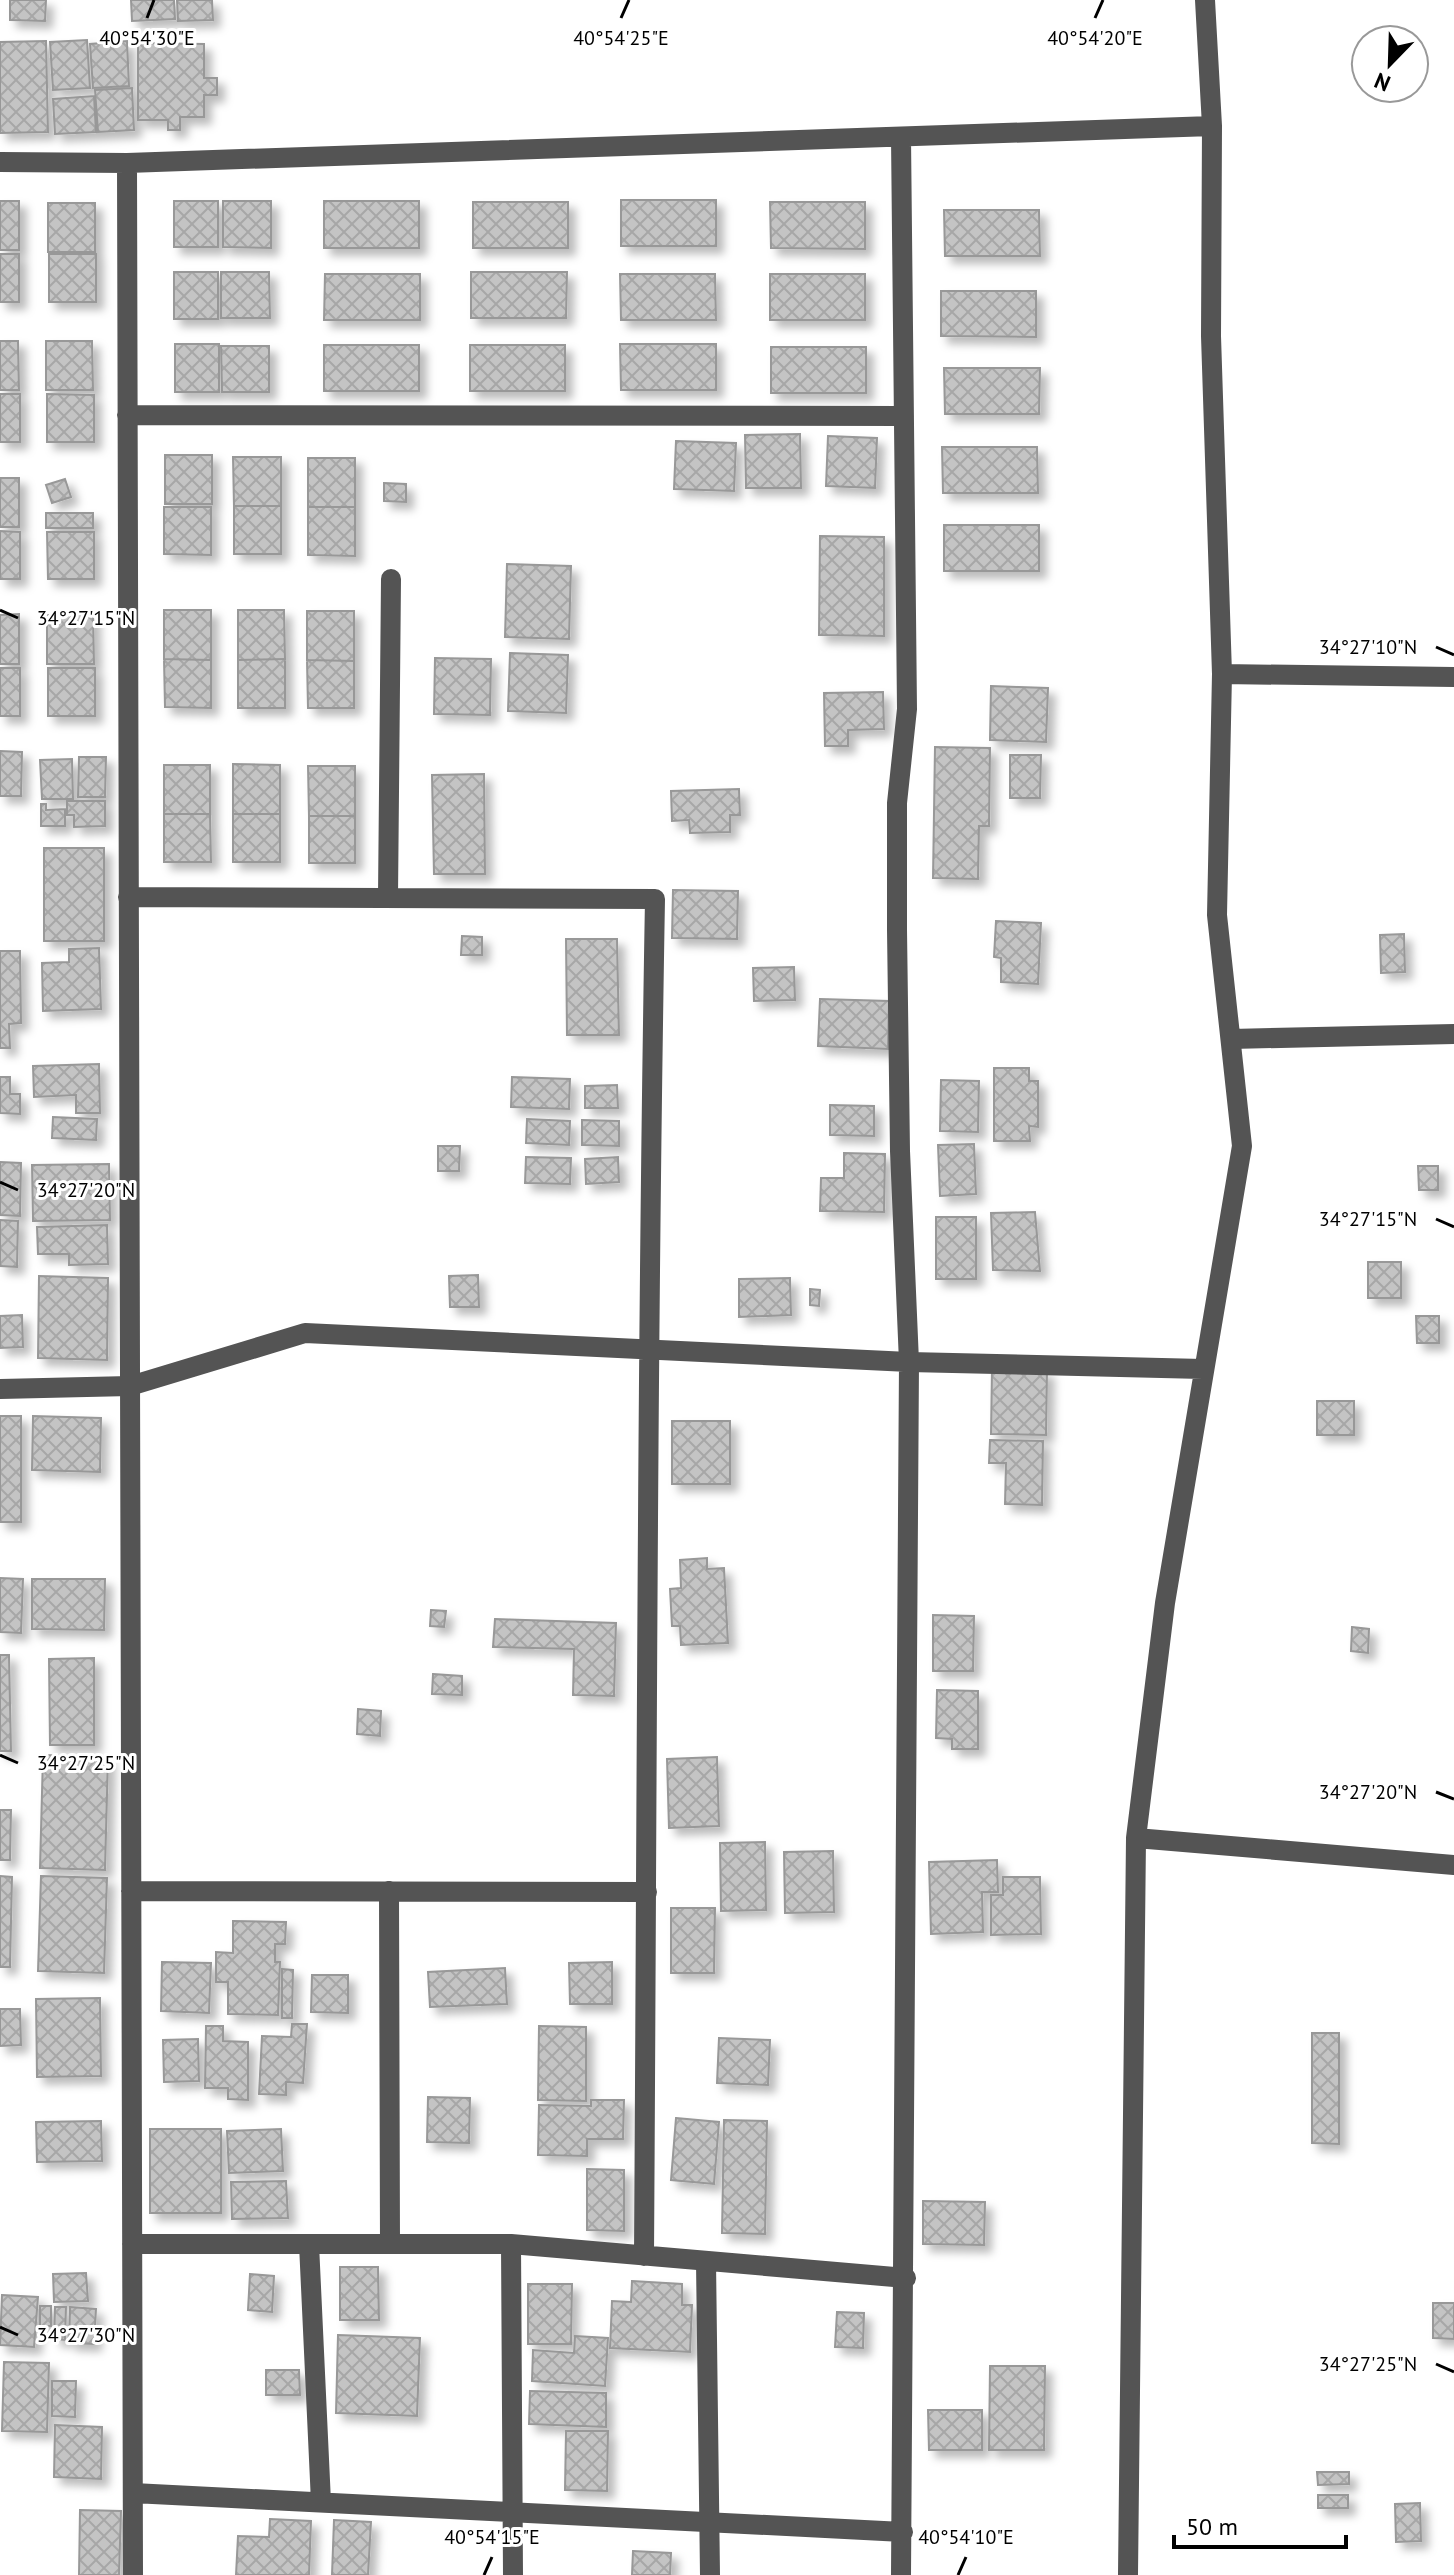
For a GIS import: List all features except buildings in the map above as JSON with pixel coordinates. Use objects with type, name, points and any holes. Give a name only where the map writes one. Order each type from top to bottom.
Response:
[{"type":"street","points":[[1128,2575],[1136,1838],[1165,1603],[1242,1146],[1217,915],[1222,674],[1211,336],[1212,126],[1205,0]]},
{"type":"street","points":[[0,162],[127,163],[1212,126]]},
{"type":"street","points":[[901,137],[907,709],[897,803],[897,930],[900,1151],[909,1362],[906,2278],[901,2575]]},
{"type":"street","points":[[127,163],[133,2575]]},
{"type":"street","points":[[127,415],[904,416]]},
{"type":"street","points":[[388,897],[391,579]]},
{"type":"street","points":[[1222,674],[1454,677]]},
{"type":"street","points":[[128,897],[655,899],[647,1349],[644,2256]]},
{"type":"street","points":[[1231,1039],[1454,1034]]},
{"type":"street","points":[[0,1389],[130,1386],[305,1333],[909,1362],[1203,1369]]},
{"type":"street","points":[[1136,1838],[1454,1865]]},
{"type":"street","points":[[131,1891],[647,1892]]},
{"type":"street","points":[[389,1891],[390,2244]]},
{"type":"street","points":[[132,2244],[511,2244],[906,2278]]},
{"type":"street","points":[[309,2244],[321,2502]]},
{"type":"street","points":[[511,2244],[513,2575]]},
{"type":"street","points":[[706,2261],[710,2575]]},
{"type":"street","points":[[133,2493],[903,2532]]}]
